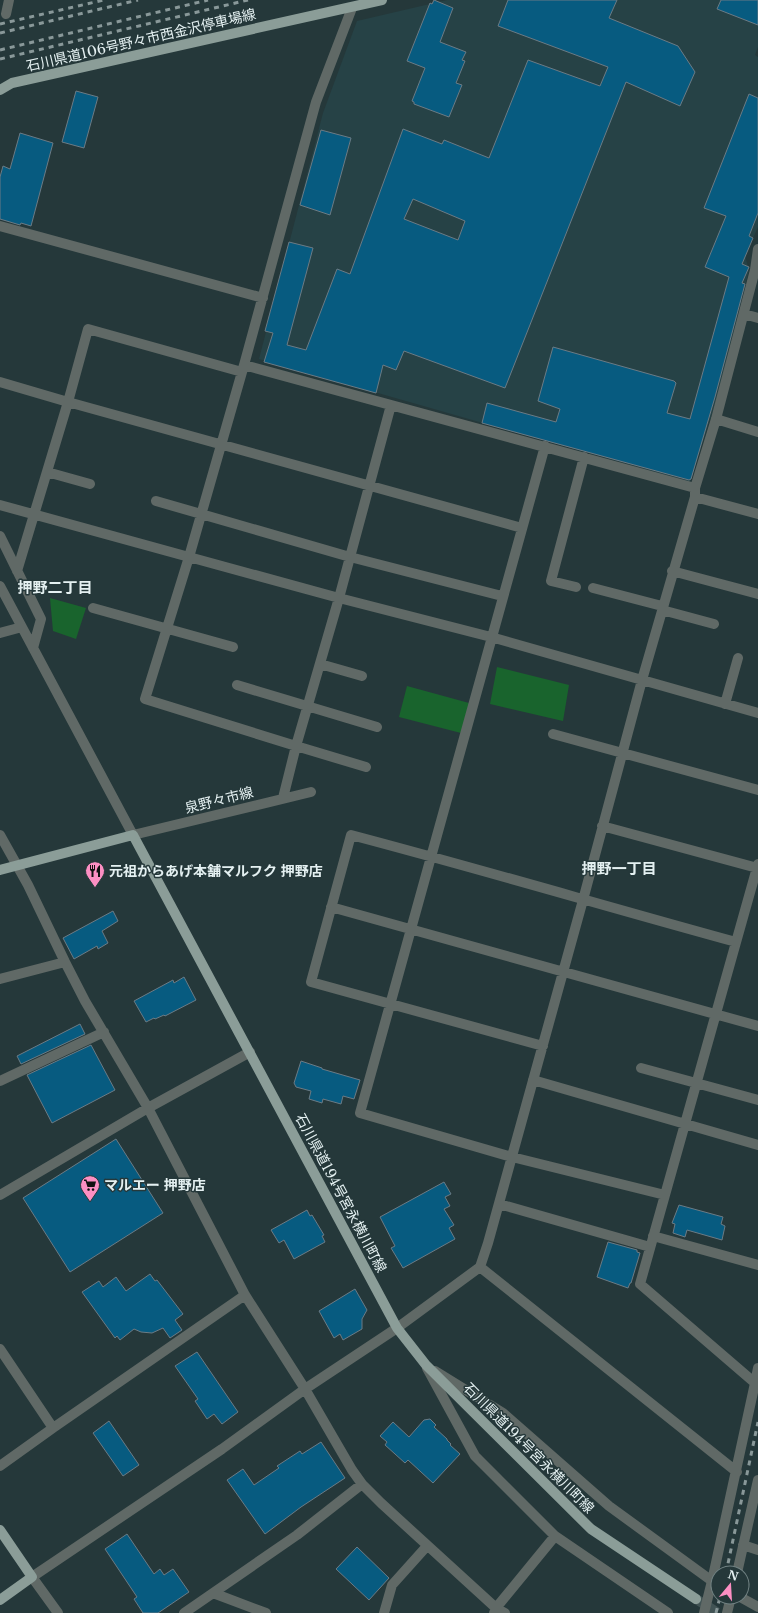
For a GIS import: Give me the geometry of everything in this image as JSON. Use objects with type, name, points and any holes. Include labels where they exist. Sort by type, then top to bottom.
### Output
[{"type":"main road","name":"石川県道106号野々市西金沢停車場線","points":[[0,90],[12,83],[352,8],[382,0]]},
{"type":"main road","points":[[0,870],[133,835]]},
{"type":"main road","name":"石川県道194号宮永横川町線","points":[[133,835],[397,1328],[426,1365],[591,1529],[696,1599]]},
{"type":"main road","points":[[0,1530],[32,1577],[0,1600]]},
{"type":"street","points":[[6,14],[9,0]]},
{"type":"street","points":[[352,8],[316,102],[202,514],[145,700],[366,767]]},
{"type":"street","points":[[0,226],[263,298]]},
{"type":"street","points":[[58,1613],[32,1577],[222,1449],[305,1389],[397,1328],[480,1267],[534,1080],[672,571],[716,419],[755,270],[758,249]]},
{"type":"street","points":[[744,314],[758,318]]},
{"type":"street","points":[[17,571],[68,402],[88,329],[391,405],[545,446],[584,457],[758,514]]},
{"type":"street","points":[[0,382],[522,528]]},
{"type":"street","points":[[283,798],[296,746],[339,598],[391,405]]},
{"type":"street","points":[[716,419],[758,432]]},
{"type":"street","points":[[545,446],[502,596],[432,856],[360,1113],[512,1156],[665,1195]]},
{"type":"street","points":[[576,587],[551,581],[584,457]]},
{"type":"street","points":[[47,472],[90,484]]},
{"type":"street","points":[[156,501],[350,558],[502,596]]},
{"type":"street","points":[[0,505],[339,598],[491,637],[758,713]]},
{"type":"street","points":[[0,536],[41,619],[33,648]]},
{"type":"street","points":[[672,571],[758,594]]},
{"type":"street","points":[[0,586],[133,835]]},
{"type":"street","points":[[593,588],[714,624]]},
{"type":"street","points":[[93,608],[233,647]]},
{"type":"street","points":[[0,633],[22,627]]},
{"type":"street","points":[[725,704],[738,658]]},
{"type":"street","points":[[320,664],[362,676]]},
{"type":"street","points":[[237,685],[308,705],[377,727]]},
{"type":"street","points":[[554,734],[758,790]]},
{"type":"street","name":"泉野々市線","points":[[133,835],[311,792]]},
{"type":"street","points":[[602,826],[757,866],[640,1284],[755,1383]]},
{"type":"street","points":[[0,835],[28,885],[65,962],[148,1108],[245,1295],[305,1389],[352,1470],[362,1484],[498,1611],[554,1536]]},
{"type":"street","points":[[543,1046],[311,982],[352,835],[432,856],[583,900],[736,942]]},
{"type":"street","points":[[331,908],[411,931],[564,971],[758,1026]]},
{"type":"street","points":[[0,979],[65,962]]},
{"type":"street","points":[[0,1081],[104,1032]]},
{"type":"street","points":[[0,1195],[148,1108],[250,1052]]},
{"type":"street","points":[[641,1068],[697,1082],[758,1100]]},
{"type":"street","points":[[534,1080],[758,1145]]},
{"type":"street","points":[[499,1204],[650,1247]]},
{"type":"street","points":[[653,1236],[758,1265]]},
{"type":"street","points":[[480,1267],[737,1472]]},
{"type":"street","points":[[0,1466],[245,1295]]},
{"type":"street","points":[[0,1349],[53,1428]]},
{"type":"street","points":[[426,1365],[475,1456],[554,1536],[668,1613]]},
{"type":"street","points":[[426,1365],[503,1413],[609,1506],[710,1579]]},
{"type":"street","points":[[715,1565],[737,1472],[758,1368]]},
{"type":"street","points":[[739,1565],[758,1480]]},
{"type":"street","points":[[184,1613],[297,1535],[362,1484]]},
{"type":"street","points":[[743,1545],[758,1550]]},
{"type":"street","points":[[384,1613],[392,1585],[427,1546]]},
{"type":"street","points":[[704,1613],[710,1588]]},
{"type":"street","points":[[213,1593],[266,1613]]},
{"type":"shaded area","points":[[447,0],[758,0],[758,47],[755,55],[758,57],[758,227],[745,256],[749,270],[717,398],[690,482],[259,359],[323,113],[357,21]]},
{"type":"green space","points":[[50,598],[86,608],[76,639],[53,631]]},
{"type":"green space","points":[[497,667],[569,685],[563,721],[490,704]]},
{"type":"green space","points":[[407,686],[469,703],[461,733],[399,717]]},
{"type":"building","points":[[434,0],[453,8],[440,42],[466,52],[462,60],[465,61],[456,83],[462,85],[449,117],[414,104],[412,101],[425,68],[407,61],[430,3],[432,4]]},
{"type":"building","points":[[508,0],[617,0],[609,18],[678,46],[695,72],[680,106],[626,82],[505,388],[404,351],[396,370],[383,365],[376,393],[264,362],[273,333],[265,331],[289,242],[313,248],[287,345],[306,350],[337,269],[350,274],[403,129],[442,144],[444,140],[489,158],[528,60],[600,86],[608,67],[498,26]],"holes":[[[413,199],[465,221],[458,240],[404,219]]]},
{"type":"building","points":[[721,0],[758,0],[758,25],[717,9]]},
{"type":"building","points":[[76,91],[98,97],[84,148],[62,142]]},
{"type":"building","points":[[749,94],[758,98],[758,213],[749,236],[753,238],[742,264],[749,267],[742,283],[745,284],[715,397],[691,479],[689,480],[482,423],[487,403],[556,422],[560,409],[538,401],[553,347],[674,381],[676,383],[667,413],[690,419],[729,277],[705,267],[726,216],[704,208]]},
{"type":"building","points":[[321,130],[351,138],[330,215],[300,205]]},
{"type":"building","points":[[20,133],[53,143],[31,226],[21,223],[20,225],[0,219],[0,177],[3,166],[10,169]]},
{"type":"building","points":[[113,911],[118,921],[102,931],[108,943],[98,949],[97,946],[74,959],[63,938]]},
{"type":"building","points":[[184,977],[196,1000],[165,1016],[154,1018],[146,1022],[134,1001],[173,980],[174,983]]},
{"type":"building","points":[[80,1024],[85,1034],[21,1064],[17,1056]]},
{"type":"building","points":[[91,1045],[115,1090],[52,1123],[27,1075]]},
{"type":"building","points":[[301,1061],[360,1080],[354,1099],[343,1096],[341,1104],[323,1099],[322,1103],[309,1099],[311,1091],[296,1087],[294,1083]]},
{"type":"building","points":[[116,1139],[163,1213],[70,1272],[23,1198]]},
{"type":"building","points":[[444,1182],[451,1194],[445,1197],[450,1206],[444,1209],[454,1225],[449,1228],[455,1239],[403,1268],[391,1248],[395,1246],[380,1217]]},
{"type":"building","points":[[679,1205],[723,1217],[721,1224],[725,1226],[722,1240],[687,1230],[685,1237],[673,1233],[675,1224],[672,1223]]},
{"type":"building","points":[[307,1210],[310,1216],[312,1215],[324,1235],[322,1236],[325,1242],[294,1259],[284,1240],[279,1243],[271,1230]]},
{"type":"building","points":[[608,1242],[637,1250],[637,1252],[640,1253],[631,1283],[628,1288],[597,1277]]},
{"type":"building","points":[[150,1274],[155,1281],[157,1280],[183,1314],[175,1320],[182,1330],[170,1338],[163,1328],[152,1333],[141,1332],[134,1329],[120,1340],[117,1336],[115,1338],[82,1292],[99,1281],[103,1287],[116,1277],[126,1291]]},
{"type":"building","points":[[355,1289],[367,1310],[362,1319],[362,1329],[343,1340],[340,1334],[334,1338],[319,1311]]},
{"type":"building","points":[[197,1352],[238,1412],[222,1424],[214,1414],[207,1419],[195,1401],[198,1399],[175,1366]]},
{"type":"building","points":[[430,1419],[436,1425],[434,1427],[460,1454],[433,1483],[408,1460],[405,1463],[385,1445],[387,1442],[380,1436],[393,1422],[409,1437],[424,1420]]},
{"type":"building","points":[[109,1421],[139,1465],[123,1476],[93,1433]]},
{"type":"building","points":[[321,1442],[345,1478],[301,1507],[265,1534],[227,1480],[243,1469],[254,1485],[279,1468],[277,1466],[300,1451],[302,1454]]},
{"type":"building","points":[[127,1534],[154,1574],[160,1569],[164,1575],[173,1569],[189,1592],[158,1613],[143,1613],[134,1599],[137,1597],[105,1549]]},
{"type":"building","points":[[357,1547],[389,1578],[369,1600],[336,1569]]},
{"type":"tunnel","points":[[696,1599],[718,1613]]},
{"type":"railway","points":[[0,24],[104,0]]},
{"type":"railway","points":[[0,33],[138,0]]},
{"type":"railway","points":[[0,50],[208,0]]},
{"type":"railway","points":[[0,59],[248,0]]},
{"type":"railway","points":[[728,1565],[758,1422]]},
{"type":"railway","points":[[716,1613],[718,1605]]},
{"type":"place","name":"元祖からあげ本舗マルフク 押野店","points":[[95,888]]},
{"type":"place","name":"マルエー 押野店","points":[[90,1202]]},
{"type":"district","name":"押野二丁目","points":[[55,587]]},
{"type":"district","name":"押野一丁目","points":[[619,868]]}]
